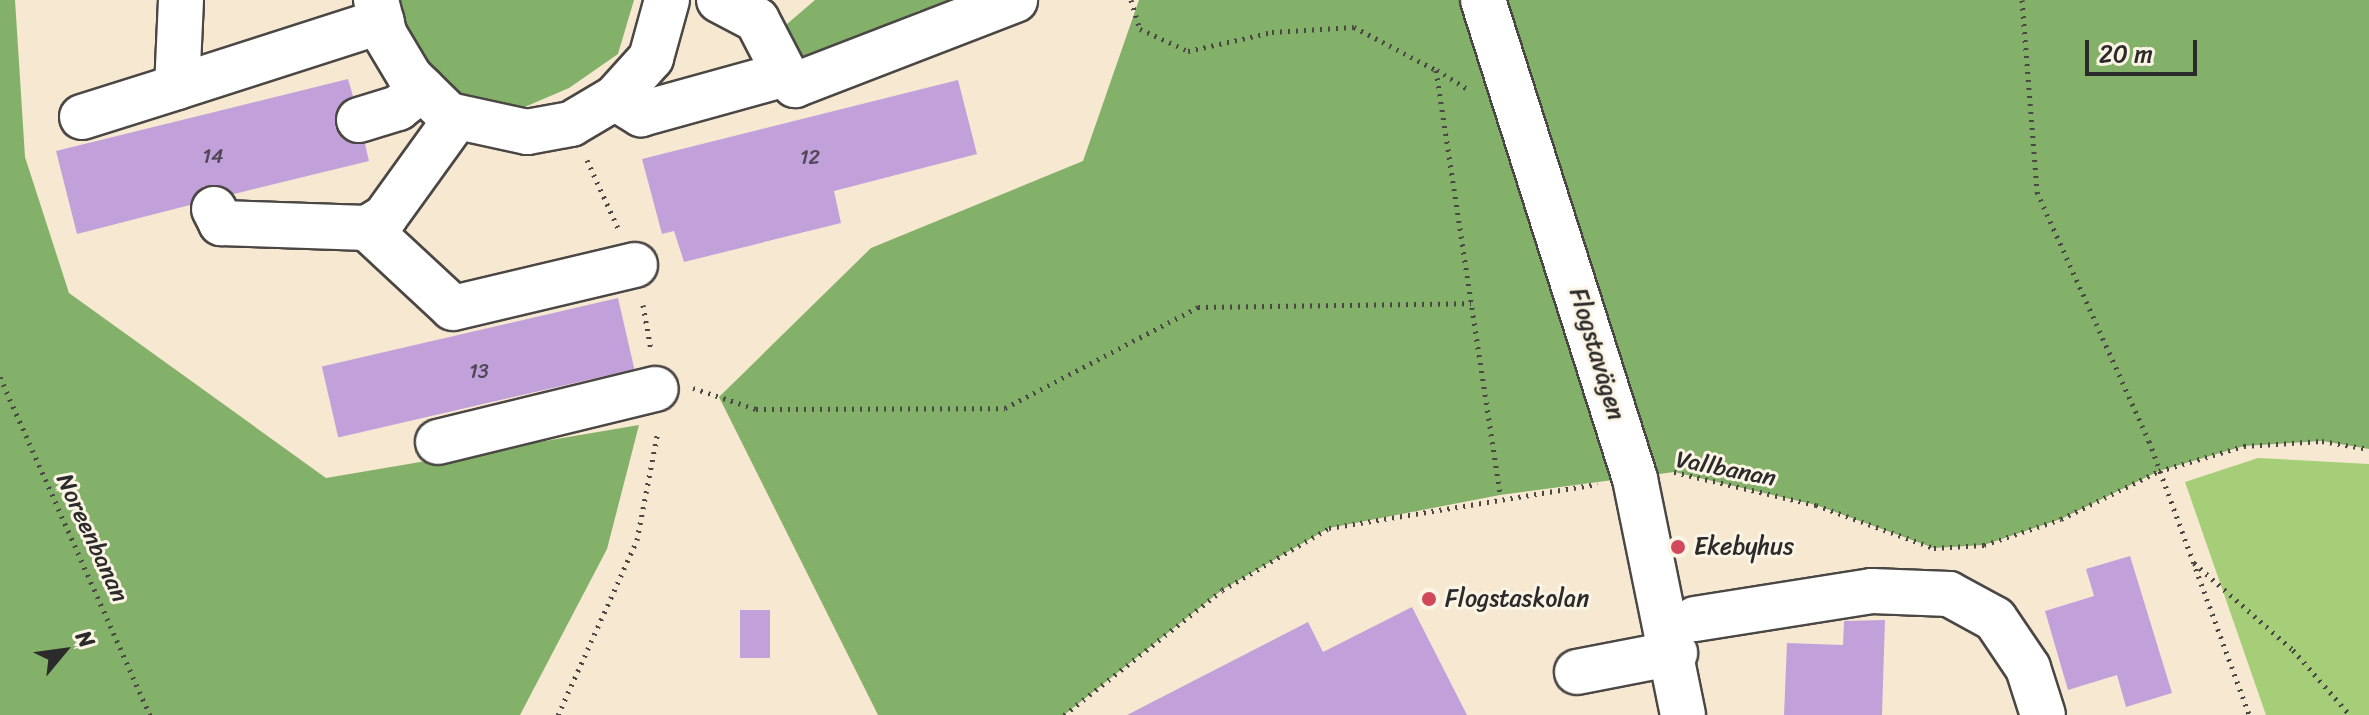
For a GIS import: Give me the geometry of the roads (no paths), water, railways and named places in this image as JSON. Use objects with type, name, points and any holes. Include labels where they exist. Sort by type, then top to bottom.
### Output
[{"type":"street","points":[[177,87],[181,0]]},
{"type":"street","points":[[82,117],[177,87],[379,11],[422,89],[457,117],[527,132],[571,124],[615,98],[651,58],[667,0]]},
{"type":"street","points":[[719,0],[771,10],[785,74],[795,85],[1015,0]]},
{"type":"street","name":"Flogstavägen","points":[[1483,0],[1685,636],[1683,715]]},
{"type":"street","points":[[615,98],[641,114],[785,74]]},
{"type":"street","points":[[359,120],[398,108],[422,89]]},
{"type":"street","points":[[214,209],[221,223],[367,228],[385,217],[457,117]]},
{"type":"street","points":[[367,228],[453,308],[635,265]]},
{"type":"street","points":[[438,442],[670,387]]},
{"type":"street","points":[[1577,672],[1685,636],[1872,591],[1949,594],[1995,619],[2028,668],[2043,715]]},
{"type":"place","name":"Ekebyhus","points":[[1678,547]]},
{"type":"place","name":"Flogstaskolan","points":[[1429,599]]}]
